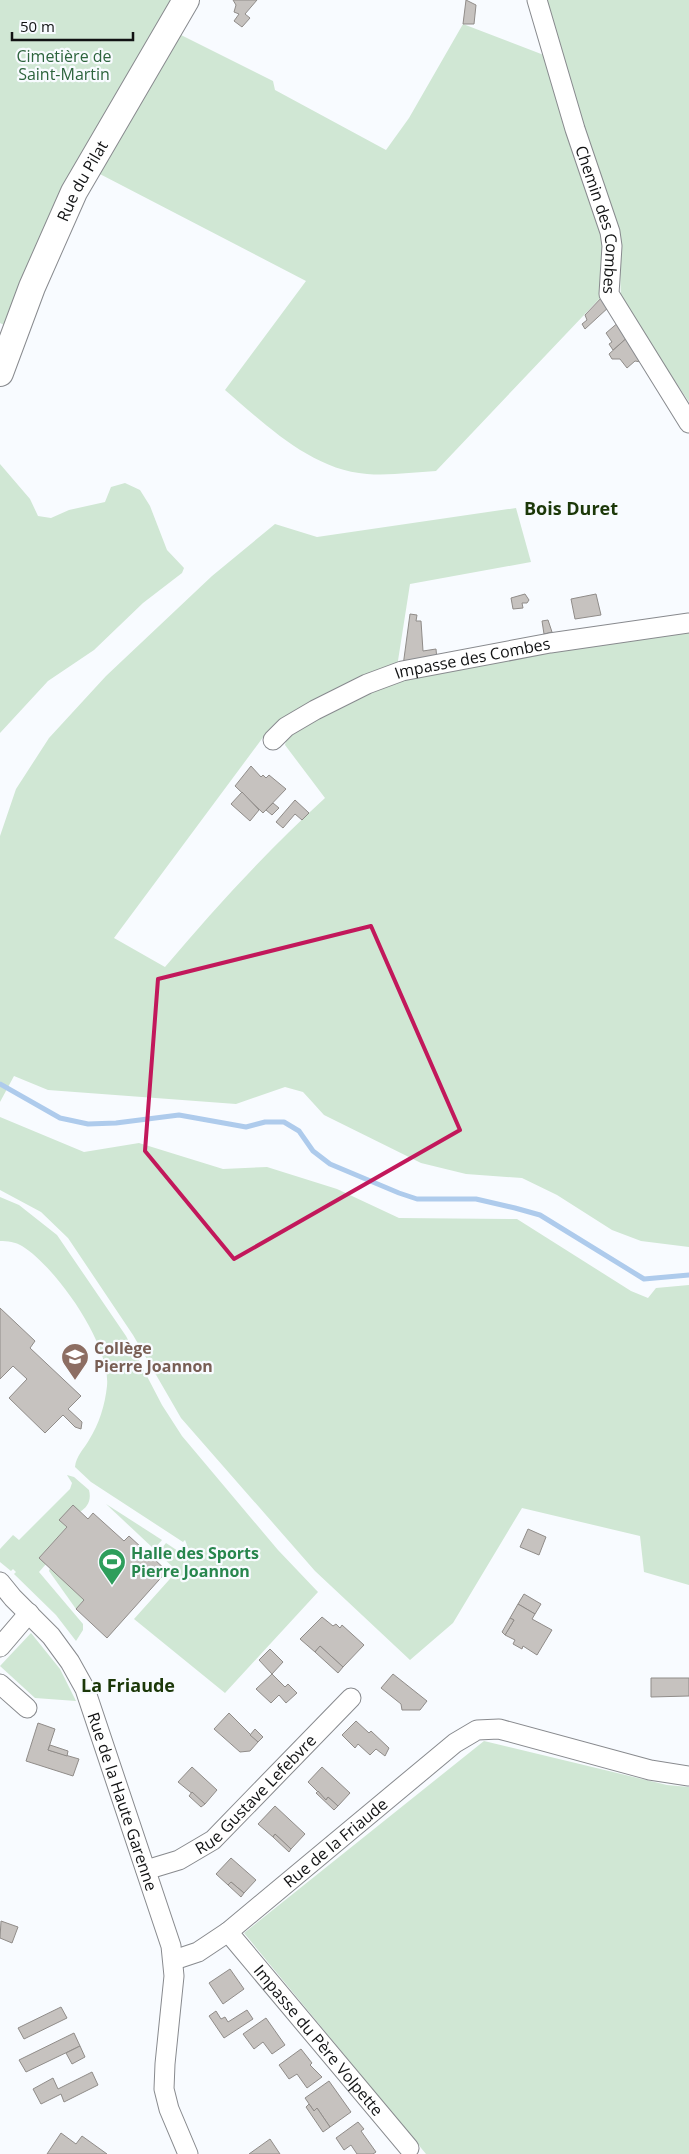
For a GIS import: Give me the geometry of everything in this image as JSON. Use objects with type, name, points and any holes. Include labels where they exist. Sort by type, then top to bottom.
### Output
[{"type":"main road","name":"Rue du Pilat","points":[[0,374],[32,287],[74,192],[186,0]]},
{"type":"street","name":"Chemin des Combes","points":[[537,0],[574,129],[610,232],[612,246],[609,294],[689,423]]},
{"type":"street","name":"Impasse des Combes","points":[[272,740],[286,727],[315,710],[367,684],[402,670],[550,643],[689,623]]},
{"type":"street","name":"Rue de la Haute Garenne","points":[[0,1582],[56,1642],[85,1689],[174,1960]]},
{"type":"street","points":[[0,1647],[29,1614]]},
{"type":"street","points":[[0,1684],[27,1708]]},
{"type":"street","name":"Rue Gustave Lefebvre","points":[[146,1870],[179,1860],[212,1840],[351,1698]]},
{"type":"street","name":"Rue de la Friaude","points":[[174,1960],[198,1952],[228,1932],[455,1743],[477,1730],[490,1728],[514,1732],[650,1770],[689,1776]]},
{"type":"street","name":"Impasse du Père Volpette","points":[[228,1932],[409,2148]]},
{"type":"street","points":[[174,1960],[164,2089],[169,2109],[188,2154]]},
{"type":"highlighted area","points":[[371,926],[460,1130],[234,1259],[145,1151],[158,979]]},
{"type":"green space","name":"Cimetière de Saint-Martin","points":[[0,0],[176,0],[6,326],[0,323]]},
{"type":"green space","points":[[544,0],[689,0],[689,402],[621,300],[619,242]]},
{"type":"green space","points":[[463,24],[549,57],[607,248],[603,295],[436,471],[367,474],[346,471],[308,455],[290,443],[225,390],[306,281],[96,172],[177,33],[273,81],[275,90],[386,150],[409,118]]},
{"type":"green space","points":[[0,464],[30,499],[38,516],[51,518],[69,510],[105,502],[111,487],[125,483],[140,490],[150,506],[167,550],[184,568],[182,573],[143,603],[94,650],[48,681],[0,733]]},
{"type":"green space","points":[[516,508],[531,562],[410,584],[397,667],[348,689],[264,736],[114,938],[165,967],[242,880],[325,798],[285,745],[288,732],[403,674],[689,630],[689,1247],[641,1241],[612,1230],[557,1195],[522,1178],[466,1174],[421,1163],[324,1115],[303,1092],[285,1087],[236,1104],[48,1090],[14,1076],[0,1102],[0,836],[16,789],[49,738],[106,676],[212,576],[275,524],[317,537]]},
{"type":"green space","points":[[0,1117],[84,1152],[139,1143],[223,1169],[267,1167],[337,1189],[399,1218],[517,1219],[631,1291],[648,1298],[656,1288],[689,1285],[689,1585],[644,1572],[640,1536],[522,1508],[453,1623],[410,1660],[315,1571],[181,1418],[133,1335],[68,1238],[41,1212],[0,1190]]},
{"type":"green space","points":[[0,1197],[19,1205],[57,1235],[126,1336],[162,1405],[182,1436],[278,1550],[318,1592],[225,1693],[134,1619],[177,1571],[158,1553],[166,1543],[193,1561],[185,1540],[183,1542],[91,1482],[75,1467],[79,1456],[93,1434],[101,1414],[107,1386],[106,1369],[91,1329],[65,1289],[36,1256],[22,1246],[0,1241]]},
{"type":"green space","points":[[67,1475],[74,1477],[89,1490],[89,1502],[82,1511],[60,1520],[67,1527],[39,1558],[46,1564],[39,1572],[83,1624],[83,1630],[76,1641],[56,1615],[14,1574],[16,1572],[13,1569],[11,1571],[0,1562],[0,1549],[13,1535],[19,1540],[70,1489],[72,1483]]},
{"type":"green space","points":[[106,1504],[162,1540],[154,1549]]},
{"type":"green space","points":[[50,1568],[84,1600],[76,1609],[49,1571]]},
{"type":"green space","points":[[31,1633],[60,1669],[76,1701],[35,1698],[0,1666]]},
{"type":"green space","points":[[484,1741],[667,1785],[689,1787],[689,2154],[426,2154],[244,1933]]},
{"type":"building","points":[[233,0],[257,0],[245,14],[250,18],[242,27],[234,21],[239,14],[234,12],[236,5]]},
{"type":"building","points":[[466,0],[476,5],[474,24],[463,24]]},
{"type":"building","points":[[603,296],[610,306],[585,329],[582,324],[587,320],[585,315]]},
{"type":"building","points":[[620,321],[629,336],[613,350],[609,344],[612,342],[606,333]]},
{"type":"building","points":[[629,336],[641,362],[635,361],[627,368],[620,359],[612,359],[609,354]]},
{"type":"building","points":[[525,594],[529,600],[527,603],[522,603],[523,608],[513,609],[511,598]]},
{"type":"building","points":[[596,594],[601,615],[575,619],[571,599]]},
{"type":"building","points":[[410,614],[417,615],[416,621],[421,621],[423,651],[436,649],[437,660],[403,666]]},
{"type":"building","points":[[548,620],[552,632],[544,634],[542,621]]},
{"type":"building","points":[[251,766],[261,777],[263,775],[266,778],[269,775],[286,789],[263,813],[235,786]]},
{"type":"building","points":[[242,792],[259,810],[250,821],[231,804]]},
{"type":"building","points":[[295,800],[309,813],[302,820],[295,814],[283,828],[276,822]]},
{"type":"building","points":[[273,803],[279,808],[272,815],[266,810]]},
{"type":"building","points":[[0,1308],[35,1341],[30,1348],[81,1396],[68,1409],[82,1422],[81,1429],[75,1427],[63,1415],[45,1433],[9,1398],[27,1379],[13,1366],[0,1379]]},
{"type":"building","name":"Halle des Sports Pierre Joannon","points":[[73,1505],[88,1519],[93,1513],[124,1541],[129,1536],[167,1571],[107,1638],[76,1609],[84,1600],[39,1558],[67,1527],[59,1520]]},
{"type":"building","points":[[528,1529],[546,1537],[539,1555],[520,1547]]},
{"type":"building","points":[[524,1594],[541,1604],[535,1614],[518,1604]]},
{"type":"building","points":[[518,1604],[535,1614],[532,1619],[552,1630],[537,1655],[523,1646],[522,1649],[513,1644],[515,1640],[505,1635],[514,1620],[510,1618]]},
{"type":"building","points":[[322,1617],[333,1626],[336,1624],[340,1628],[342,1625],[364,1645],[343,1667],[320,1646],[315,1652],[300,1639]]},
{"type":"building","points":[[510,1618],[514,1620],[505,1635],[502,1632]]},
{"type":"building","points":[[320,1646],[343,1667],[338,1673],[315,1652]]},
{"type":"building","points":[[270,1649],[283,1662],[272,1674],[259,1660]]},
{"type":"building","points":[[272,1674],[285,1687],[288,1684],[297,1693],[286,1703],[279,1695],[271,1703],[256,1689]]},
{"type":"building","points":[[393,1674],[427,1701],[420,1710],[402,1710],[401,1704],[381,1688]]},
{"type":"building","points":[[651,1678],[689,1678],[689,1696],[651,1697]]},
{"type":"building","points":[[229,1713],[258,1742],[250,1751],[240,1752],[214,1729]]},
{"type":"building","points":[[356,1721],[369,1733],[371,1731],[389,1748],[385,1756],[376,1749],[370,1755],[358,1744],[355,1748],[342,1735]]},
{"type":"building","points":[[38,1723],[55,1729],[48,1750],[79,1759],[73,1776],[26,1761]]},
{"type":"building","points":[[255,1729],[263,1737],[258,1742],[250,1735]]},
{"type":"building","points":[[50,1745],[68,1751],[67,1756],[48,1750]]},
{"type":"building","points":[[192,1767],[217,1790],[205,1804],[178,1782]]},
{"type":"building","points":[[322,1767],[350,1793],[338,1806],[328,1797],[326,1800],[308,1782]]},
{"type":"building","points":[[318,1791],[326,1800],[328,1797],[338,1806],[334,1810],[316,1793]]},
{"type":"building","points":[[192,1792],[205,1804],[201,1807],[189,1796]]},
{"type":"building","points":[[275,1806],[305,1834],[291,1849],[275,1834],[273,1837],[258,1824]]},
{"type":"building","points":[[275,1834],[291,1849],[289,1852],[273,1837]]},
{"type":"building","points":[[231,1858],[256,1880],[244,1893],[231,1882],[228,1885],[216,1874]]},
{"type":"building","points":[[231,1882],[244,1893],[241,1897],[228,1885]]},
{"type":"building","points":[[1,1921],[18,1927],[12,1943],[0,1938]]},
{"type":"building","points":[[230,1969],[244,1989],[223,2004],[209,1983]]},
{"type":"building","points":[[61,2007],[67,2018],[24,2039],[18,2028]]},
{"type":"building","points":[[247,2010],[253,2019],[224,2038],[209,2016],[216,2011],[221,2019],[225,2017],[228,2022]]},
{"type":"building","points":[[266,2018],[285,2045],[272,2054],[263,2042],[254,2049],[243,2034]]},
{"type":"building","points":[[74,2033],[80,2046],[26,2072],[19,2060]]},
{"type":"building","points":[[80,2046],[85,2057],[72,2064],[66,2053]]},
{"type":"building","points":[[301,2049],[312,2063],[310,2065],[322,2077],[307,2088],[297,2074],[289,2079],[279,2065]]},
{"type":"building","points":[[92,2072],[98,2085],[64,2102],[61,2094],[41,2104],[33,2089],[53,2078],[58,2089]]},
{"type":"building","points":[[329,2081],[351,2112],[330,2127],[317,2108],[314,2111],[305,2098]]},
{"type":"building","points":[[309,2104],[314,2111],[317,2108],[330,2127],[323,2132],[306,2107]]},
{"type":"building","points":[[358,2122],[364,2129],[361,2131],[376,2152],[373,2154],[357,2154],[351,2145],[344,2150],[336,2138]]},
{"type":"building","points":[[61,2133],[76,2144],[82,2136],[107,2154],[47,2154]]},
{"type":"building","points":[[270,2139],[280,2154],[249,2154]]},
{"type":"waterway","points":[[0,1084],[60,1118],[88,1124],[116,1123],[179,1115],[246,1127],[265,1122],[284,1122],[299,1131],[313,1151],[330,1164],[399,1193],[417,1199],[476,1199],[540,1215],[644,1279],[689,1275]]},
{"type":"place","name":"Collège Pierre Joannon","points":[[75,1381]]},
{"type":"place","name":"Halle des Sports Pierre Joannon","points":[[112,1586]]},
{"type":"district","name":"Bois Duret","points":[[571,508]]},
{"type":"district","name":"La Friaude","points":[[128,1685]]}]
